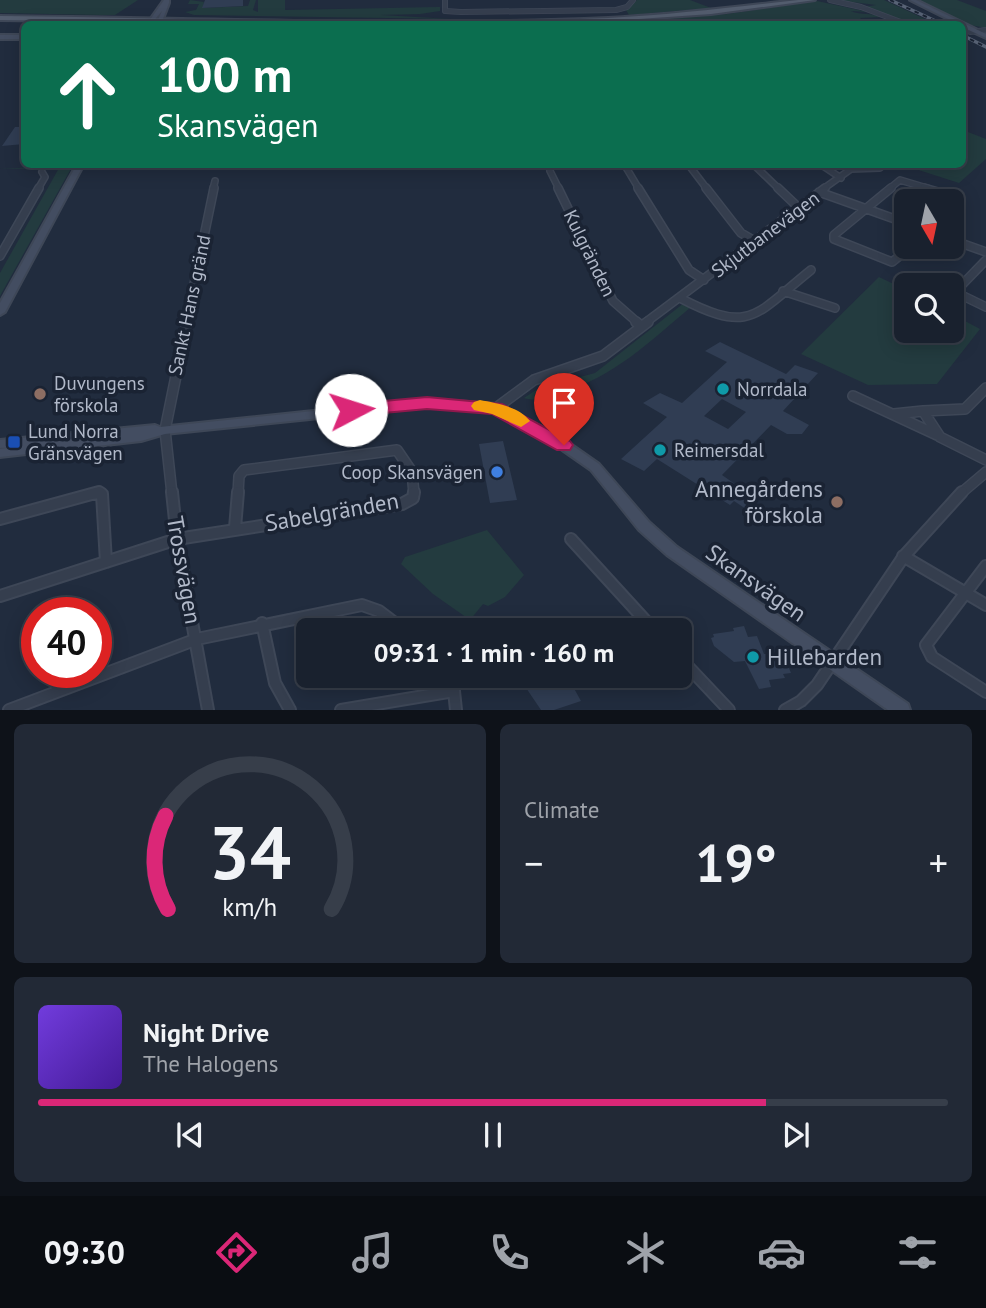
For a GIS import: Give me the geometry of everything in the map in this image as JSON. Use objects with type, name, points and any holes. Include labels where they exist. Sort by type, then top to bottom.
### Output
[{"type":"main road","points":[[161,20],[167,0]]},
{"type":"main road","points":[[151,20],[167,0]]},
{"type":"main road","points":[[0,17],[151,20],[560,20],[675,13],[789,0]]},
{"type":"main road","points":[[587,21],[678,16],[812,0]]},
{"type":"main road","points":[[904,0],[948,21]]},
{"type":"main road","points":[[912,0],[956,21]]},
{"type":"main road","points":[[161,20],[291,21]]},
{"type":"main road","points":[[966,26],[986,35]]},
{"type":"main road","points":[[966,30],[986,35]]},
{"type":"main road","points":[[0,37],[21,37]]},
{"type":"main road","points":[[0,312],[79,168]]},
{"type":"main road","points":[[0,453],[141,437],[165,430],[427,403],[496,408]]},
{"type":"main road","name":"Skansvägen","points":[[496,408],[552,437],[595,467],[644,526],[665,545],[902,709]]},
{"type":"main road","points":[[0,444],[142,428],[165,430]]},
{"type":"street","points":[[444,0],[445,10],[616,10],[627,7],[633,0]]},
{"type":"street","points":[[830,0],[859,6],[898,21]]},
{"type":"street","points":[[970,32],[977,31]]},
{"type":"street","points":[[626,168],[689,270],[704,280]]},
{"type":"street","points":[[691,168],[741,233],[753,240]]},
{"type":"street","points":[[757,168],[799,208]]},
{"type":"street","points":[[826,168],[841,178]]},
{"type":"street","name":"Skjutbanevägen","points":[[496,408],[521,385],[583,366],[603,356],[753,240],[853,168]]},
{"type":"street","name":"Kulgränden","points":[[550,171],[613,301],[640,326]]},
{"type":"street","points":[[0,256],[45,177],[42,172]]},
{"type":"street","points":[[896,259],[892,262],[834,239],[834,235],[900,180],[929,189]]},
{"type":"street","name":"Sankt Hans gränd","points":[[165,430],[215,181]]},
{"type":"street","points":[[819,192],[894,219]]},
{"type":"street","points":[[964,244],[986,252]]},
{"type":"street","points":[[986,260],[955,292],[986,307]]},
{"type":"street","points":[[977,268],[986,274]]},
{"type":"street","points":[[680,298],[733,319],[757,312],[811,270]]},
{"type":"street","points":[[783,291],[818,305],[835,308]]},
{"type":"street","points":[[894,414],[965,410],[986,388]]},
{"type":"street","points":[[853,396],[986,460]]},
{"type":"street","points":[[923,411],[940,437]]},
{"type":"street","name":"Trossvägen","points":[[165,430],[177,539],[208,709]]},
{"type":"street","name":"Sabelgränden","points":[[0,596],[177,539],[235,528],[395,506],[413,498],[416,485],[404,456],[397,450],[256,467],[244,470],[239,476],[235,528]]},
{"type":"street","points":[[785,709],[798,705],[835,662],[903,556],[945,508],[986,472]]},
{"type":"street","points":[[0,519],[99,492],[102,494],[106,562]]},
{"type":"street","points":[[571,539],[643,618]]},
{"type":"street","points":[[903,556],[986,605]]},
{"type":"street","points":[[986,566],[926,645],[926,650],[986,692]]},
{"type":"street","points":[[9,709],[197,639],[362,605],[371,606],[390,618]]},
{"type":"street","points":[[262,624],[276,685],[283,705],[290,709]]},
{"type":"street","points":[[692,671],[729,709]]},
{"type":"street","points":[[453,688],[456,709]]},
{"type":"street","points":[[341,709],[454,691]]},
{"type":"green space","points":[[0,0],[138,0],[115,15],[99,15],[0,13]]},
{"type":"green space","points":[[190,0],[204,2],[203,8],[248,6],[250,0],[256,0],[253,10],[258,12],[258,0],[285,0],[285,10],[440,7],[440,11],[420,14],[381,15],[451,19],[194,15],[185,12],[196,10],[199,4],[188,4]]},
{"type":"green space","points":[[637,0],[690,0],[711,8],[629,15],[626,10]]},
{"type":"green space","points":[[837,0],[884,0],[930,21],[901,21],[864,7],[876,5]]},
{"type":"green space","points":[[916,0],[957,0],[986,11],[986,28],[959,21]]},
{"type":"green space","points":[[817,1],[883,17],[860,18],[864,21],[606,21],[727,14]]},
{"type":"green space","points":[[966,131],[986,139],[986,159],[959,183],[912,168],[966,168]]},
{"type":"green space","points":[[59,168],[71,168],[0,296],[0,273]]},
{"type":"green space","points":[[879,277],[894,284],[894,343],[964,343],[964,320],[980,329],[937,384],[868,385],[801,354]]},
{"type":"green space","points":[[684,303],[691,307],[615,368],[561,393],[538,399],[524,398],[539,388],[595,373]]},
{"type":"green space","points":[[487,530],[524,575],[505,597],[488,606],[483,604],[472,618],[467,618],[433,594],[401,564],[405,557]]},
{"type":"building","points":[[205,0],[243,0],[243,6],[202,8]]},
{"type":"building","points":[[15,127],[21,127],[21,144],[2,146]]},
{"type":"building","points":[[720,342],[786,374],[795,365],[818,373],[783,411],[809,425],[802,434],[787,434],[771,425],[722,475],[755,498],[746,509],[734,501],[730,505],[657,459],[644,471],[621,459],[667,417],[643,403],[660,393],[682,403],[727,362],[705,351]],"holes":[[[722,399],[746,412],[728,429],[704,416]]]},
{"type":"building","name":"Coop Skansvägen","points":[[503,441],[517,500],[490,503],[479,444]]},
{"type":"building","name":"Hillebarden","points":[[744,626],[748,637],[757,636],[764,654],[778,654],[782,663],[787,663],[791,673],[783,674],[785,678],[769,680],[771,687],[759,689],[745,661],[734,662],[714,646],[711,638],[714,637],[713,634],[734,631],[733,628]]},
{"type":"building","points":[[526,688],[574,688],[581,701],[554,710],[541,710]]},
{"type":"railway","points":[[890,0],[936,21]]},
{"type":"railway","points":[[966,37],[986,47]]},
{"type":"slow traffic","points":[[480,406],[496,408],[521,421]]},
{"type":"place","name":"Norrdala","points":[[723,389]]},
{"type":"place","name":"Duvungens förskola","points":[[40,394]]},
{"type":"place","name":"Lund Norra Gränsvägen","points":[[14,442]]},
{"type":"place","name":"Reimersdal","points":[[660,450]]},
{"type":"place","name":"Coop Skansvägen","points":[[497,472]]},
{"type":"place","name":"Annegårdens förskola","points":[[837,502]]},
{"type":"place","name":"Hillebarden","points":[[753,657]]},
{"type":"route","points":[[351,410],[427,403],[496,408],[564,445]]}]
